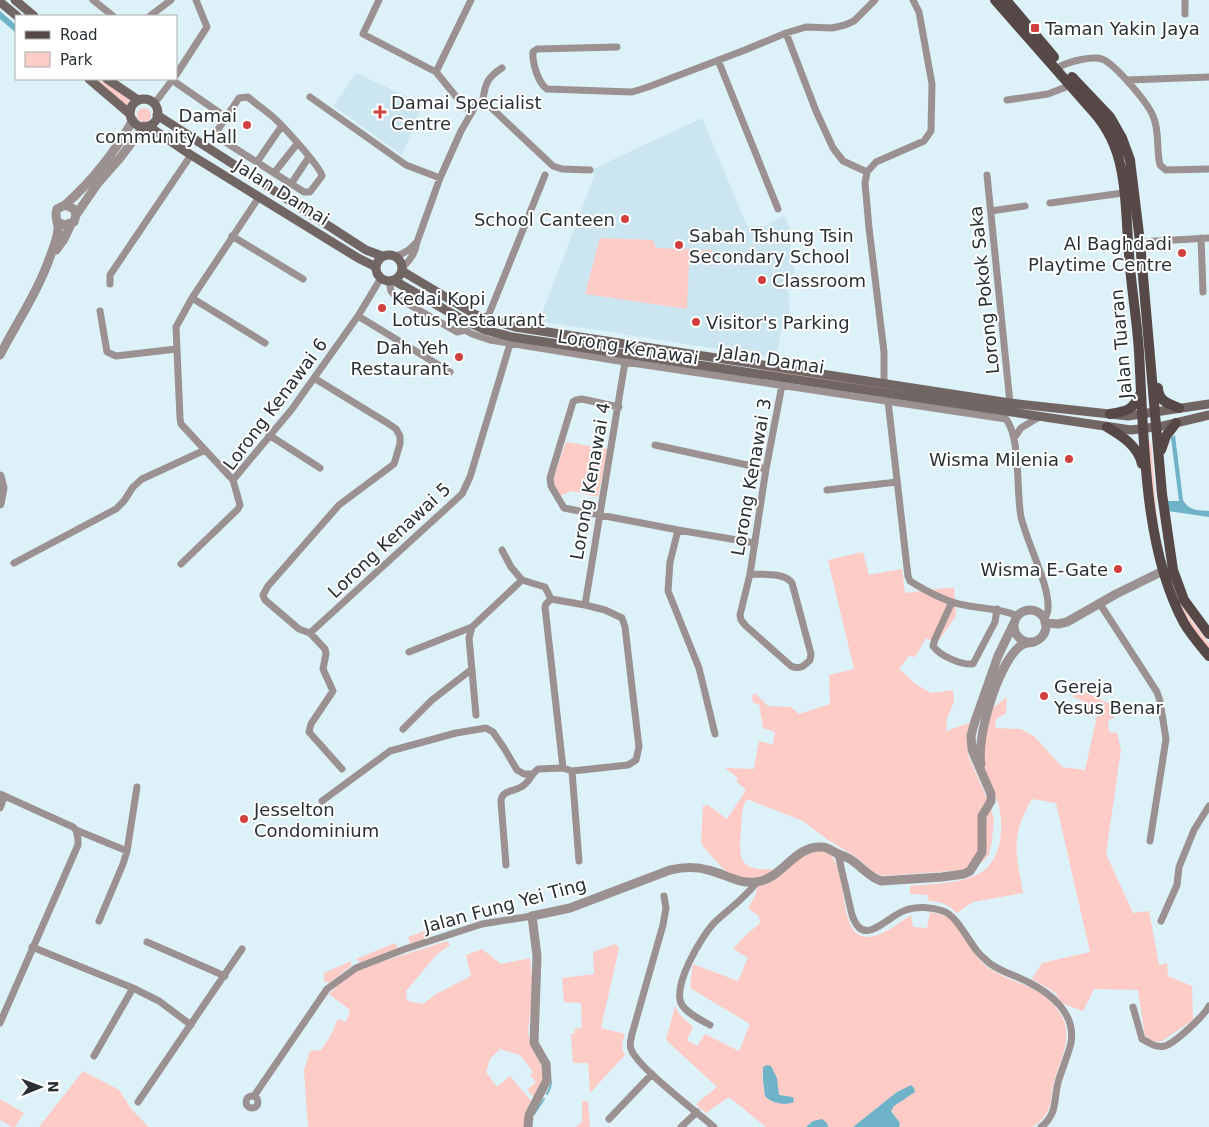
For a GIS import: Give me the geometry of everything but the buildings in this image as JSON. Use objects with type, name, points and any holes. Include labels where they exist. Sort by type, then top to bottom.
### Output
[{"type":"main road","points":[[15,0],[33,15]]},
{"type":"main road","name":"Jalan Tuaran","points":[[995,0],[1071,85],[1107,129],[1115,147],[1124,193],[1139,350],[1149,494],[1156,539],[1163,571],[1176,606],[1185,624],[1209,656]]},
{"type":"main road","name":"Jalan Tuaran","points":[[1006,0],[1061,66],[1110,117],[1122,138],[1130,160],[1140,242],[1162,494],[1173,570],[1184,600],[1208,631]]},
{"type":"main road","points":[[0,2],[16,15]]},
{"type":"main road","points":[[90,80],[132,117],[136,124],[146,126],[154,122],[157,115],[154,104],[147,99],[138,100],[132,106],[132,117]]},
{"type":"main road","points":[[108,80],[138,100]]},
{"type":"main road","name":"Jalan Damai","points":[[157,115],[366,250],[382,256]]},
{"type":"main road","name":"Jalan Damai","points":[[146,126],[358,258],[376,266]]},
{"type":"main road","points":[[389,254],[395,256],[401,263],[402,270],[399,276],[388,280],[377,273],[376,266],[382,256],[389,254]]},
{"type":"main road","name":"Jalan Damai","points":[[402,270],[476,316],[525,328],[1010,403],[1128,416],[1209,404]]},
{"type":"main road","name":"Jalan Damai","points":[[388,280],[465,325],[512,337],[1131,430],[1157,427],[1209,416]]},
{"type":"main road","points":[[1150,348],[1155,361],[1160,398],[1164,402],[1179,408]]},
{"type":"main road","points":[[1110,414],[1127,412],[1134,406],[1142,392]]},
{"type":"main road","points":[[1160,461],[1162,443],[1176,423]]},
{"type":"main road","points":[[1107,427],[1126,439],[1138,453],[1149,494]]},
{"type":"main road","points":[[1163,571],[1171,578],[1184,600]]},
{"type":"street","points":[[93,0],[112,15]]},
{"type":"street","points":[[151,15],[171,0]]},
{"type":"street","points":[[178,70],[207,27],[196,0]]},
{"type":"street","points":[[379,0],[363,34],[436,72],[471,112]]},
{"type":"street","points":[[436,72],[471,0]]},
{"type":"street","points":[[617,47],[537,48],[533,52],[532,57],[542,86],[547,90],[632,92],[661,83],[786,32],[806,27],[832,28],[845,25],[854,21],[875,0]]},
{"type":"street","points":[[884,383],[884,352],[865,190],[867,172],[876,162],[924,141],[931,131],[932,84],[919,12],[913,0]]},
{"type":"street","points":[[1185,0],[1185,14]]},
{"type":"street","points":[[786,32],[832,148],[843,161],[867,172]]},
{"type":"street","points":[[1061,66],[1081,60],[1103,59],[1127,80],[1154,116],[1160,165],[1166,170],[1209,169]]},
{"type":"street","points":[[718,60],[778,209]]},
{"type":"street","points":[[483,100],[486,82],[502,68]]},
{"type":"street","points":[[1127,80],[1209,76]]},
{"type":"street","points":[[178,77],[226,118]]},
{"type":"street","points":[[154,104],[171,80]]},
{"type":"street","points":[[1007,100],[1048,94],[1071,85]]},
{"type":"street","points":[[248,97],[273,117],[281,127],[321,170],[322,176],[310,192],[304,192],[257,162],[218,136],[217,131],[239,98],[248,97]]},
{"type":"street","points":[[310,97],[406,165],[440,178]]},
{"type":"street","points":[[402,270],[411,259],[440,178],[471,112],[483,100]]},
{"type":"street","points":[[483,100],[553,166],[562,169],[590,170]]},
{"type":"street","points":[[0,355],[39,284],[51,256],[57,239],[58,222],[56,213],[59,207],[65,205],[76,195],[109,157],[132,117]]},
{"type":"street","points":[[51,256],[64,239],[71,224],[98,183],[146,126]]},
{"type":"street","points":[[257,162],[281,127]]},
{"type":"street","points":[[274,173],[297,144]]},
{"type":"street","points":[[110,284],[110,275],[191,155]]},
{"type":"street","points":[[291,184],[309,157]]},
{"type":"street","points":[[487,319],[546,175]]},
{"type":"street","name":"Lorong Pokok Saka","points":[[987,175],[1010,403]]},
{"type":"street","points":[[1050,203],[1124,193]]},
{"type":"street","points":[[233,480],[181,424],[176,327],[192,298],[259,197]]},
{"type":"street","points":[[65,205],[74,209],[76,216]]},
{"type":"street","points":[[991,211],[1025,206]]},
{"type":"street","points":[[58,222],[64,226],[71,224]]},
{"type":"street","points":[[232,236],[303,280]]},
{"type":"street","points":[[1140,242],[1205,238],[1203,292]]},
{"type":"street","points":[[395,256],[410,250],[417,242]]},
{"type":"street","name":"Lorong Kenawai 6","points":[[181,564],[238,509],[240,505],[233,480],[292,409],[358,316],[388,280]]},
{"type":"street","name":"Lorong Kenawai","points":[[388,280],[391,290],[396,297],[457,332],[465,325],[472,334],[510,344],[1006,419],[1014,438]]},
{"type":"street","points":[[192,298],[265,343]]},
{"type":"street","points":[[100,311],[107,352],[110,355],[116,356],[176,349]]},
{"type":"street","points":[[358,316],[450,372]]},
{"type":"street","name":"Lorong Kenawai 5","points":[[310,633],[462,494],[470,477],[510,344]]},
{"type":"street","name":"Lorong Kenawai 4","points":[[585,605],[625,362]]},
{"type":"street","points":[[314,378],[389,424],[396,429],[400,436],[400,444],[394,464],[339,505],[264,591],[263,595],[265,600],[299,629],[310,633],[325,649],[323,669],[332,691],[311,724],[309,732],[342,769]]},
{"type":"street","name":"Lorong Kenawai 3","points":[[750,574],[780,576],[789,578],[792,583],[811,654],[810,660],[802,667],[796,668],[791,666],[741,620],[741,606],[750,574],[766,469],[782,385]]},
{"type":"street","points":[[619,407],[582,399],[573,402],[550,478],[551,486],[564,508],[755,543]]},
{"type":"street","points":[[888,402],[910,581],[952,602],[967,606],[998,609],[1017,618]]},
{"type":"street","points":[[977,730],[1011,655],[1022,644],[1034,642],[1044,632],[1048,610],[1047,594],[1021,515],[1014,438],[1021,428],[1039,417]]},
{"type":"street","points":[[269,435],[320,468]]},
{"type":"street","points":[[655,446],[766,469]]},
{"type":"street","points":[[14,563],[116,509],[142,478],[205,450]]},
{"type":"street","points":[[0,476],[2,496],[0,504]]},
{"type":"street","points":[[827,490],[897,482]]},
{"type":"street","points":[[678,530],[670,562],[668,591],[699,668],[715,734]]},
{"type":"street","points":[[502,550],[511,567],[522,580],[545,586],[551,599]]},
{"type":"street","points":[[710,1025],[687,1011],[681,1004],[679,995],[683,978],[698,944],[714,923],[739,902],[757,882],[768,879],[776,874],[806,849],[827,848],[850,859],[875,879],[881,881],[942,877],[964,874],[970,871],[982,852],[982,816],[991,801],[991,794],[984,777],[980,758],[977,730],[1001,650],[1017,618],[1027,611],[1032,611],[1041,615],[1045,621],[1058,624],[1067,622],[1163,571]]},
{"type":"street","points":[[409,652],[472,627],[522,580]]},
{"type":"street","points":[[506,865],[501,797],[504,794],[520,788],[538,769],[563,768],[572,771],[628,765],[636,760],[639,747],[625,627],[622,618],[605,610],[551,599]]},
{"type":"street","points":[[551,599],[545,608],[563,768]]},
{"type":"street","points":[[952,602],[935,639],[934,646],[937,652],[966,664],[973,664],[995,622],[998,609]]},
{"type":"street","points":[[1100,604],[1140,664],[1157,692],[1160,702],[1166,739],[1150,841]]},
{"type":"street","points":[[1017,618],[1014,631],[1020,639],[1034,642]]},
{"type":"street","points":[[472,627],[469,638],[476,715]]},
{"type":"street","points":[[404,729],[432,700],[472,669]]},
{"type":"street","points":[[322,801],[390,751],[456,733],[486,728],[493,732],[516,770],[524,774],[532,774]]},
{"type":"street","points":[[572,771],[579,861]]},
{"type":"street","points":[[99,921],[127,851],[137,787]]},
{"type":"street","points":[[0,808],[2,796],[127,851]]},
{"type":"street","points":[[1161,921],[1178,885],[1179,868],[1194,830],[1209,806]]},
{"type":"street","points":[[0,1023],[78,845],[76,830]]},
{"type":"street","points":[[838,854],[852,915],[860,929],[867,931],[876,929],[897,913],[907,909],[917,907],[946,911],[956,921],[977,952],[990,963],[1006,974],[1027,981],[1054,997],[1058,1002],[1071,1024],[1071,1041],[1058,1081],[1056,1103],[1051,1124],[1041,1127]]},
{"type":"street","name":"Jalan Fung Yei Ting","points":[[254,1096],[327,989],[356,968],[413,946],[482,924],[570,908],[670,870],[694,867],[708,870],[736,881],[757,882]]},
{"type":"street","points":[[664,896],[666,908],[663,925],[632,1034],[630,1048],[635,1058],[652,1074],[714,1127]]},
{"type":"street","points":[[528,1127],[529,1116],[547,1080],[546,1064],[534,1043],[537,956],[532,916]]},
{"type":"street","points":[[147,942],[225,976]]},
{"type":"street","points":[[32,947],[133,988],[159,1002],[191,1025]]},
{"type":"street","points":[[138,1102],[242,950]]},
{"type":"street","points":[[94,1056],[133,988]]},
{"type":"street","points":[[1134,1007],[1142,1039],[1153,1045],[1165,1046],[1192,1026],[1209,1006]]},
{"type":"street","points":[[608,1119],[652,1074]]},
{"type":"street","points":[[681,1127],[697,1112]]},
{"type":"shaded area","name":"Damai Specialist Centre","points":[[356,73],[423,104],[402,155],[334,106]]},
{"type":"shaded area","name":"Sabah Tshung Tsin Secondary School","points":[[702,118],[747,226],[766,226],[784,215],[791,231],[790,260],[795,266],[793,278],[788,281],[790,315],[781,333],[776,358],[539,321],[594,177],[593,169]]},
{"type":"green space","points":[[97,80],[133,102],[128,108]]},
{"type":"green space","points":[[144,108],[149,110],[151,115],[149,120],[144,122],[139,120],[137,115],[139,110]]},
{"type":"green space","points":[[600,238],[653,240],[656,248],[714,250],[712,250],[711,263],[689,263],[687,309],[585,294]]},
{"type":"green space","points":[[760,369],[981,401],[980,404],[760,371]]},
{"type":"green space","points":[[1149,439],[1151,444],[1160,538],[1151,480]]},
{"type":"green space","points":[[566,442],[608,449],[598,497],[572,491],[560,496],[552,482]]},
{"type":"green space","points":[[1160,541],[1164,559],[1177,595],[1209,643],[1209,650],[1191,628],[1180,609],[1164,566]]},
{"type":"green space","points":[[863,552],[869,575],[902,569],[905,593],[954,587],[956,616],[937,643],[926,638],[915,657],[909,656],[899,669],[916,684],[931,693],[953,690],[954,702],[947,718],[946,731],[972,722],[967,746],[968,755],[991,808],[994,821],[989,855],[981,863],[963,870],[882,876],[875,873],[855,856],[828,840],[803,821],[747,799],[742,813],[741,857],[749,866],[755,868],[777,869],[749,879],[731,875],[703,846],[701,841],[703,806],[708,805],[727,819],[746,790],[736,781],[738,778],[725,768],[754,769],[759,741],[773,745],[775,732],[763,728],[759,704],[753,703],[752,696],[755,693],[768,706],[791,707],[799,714],[830,704],[829,675],[854,669],[828,560]]},
{"type":"green space","points":[[1075,687],[1114,706],[1114,718],[1108,720],[1109,732],[1117,733],[1121,750],[1106,854],[1133,913],[1149,911],[1159,965],[1167,963],[1168,976],[1192,986],[1193,1020],[1162,1041],[1153,1042],[1145,1036],[1138,990],[1094,989],[1083,1011],[1061,1003],[1056,993],[1032,979],[1042,963],[1090,952],[1056,803],[1032,799],[1020,824],[1017,855],[1023,893],[973,902],[957,913],[944,904],[929,901],[927,895],[910,894],[910,886],[950,882],[974,876],[983,871],[996,855],[1001,834],[1000,813],[996,797],[981,762],[980,753],[988,715],[1007,697],[1006,714],[997,718],[996,728],[1021,729],[1035,737],[1062,767],[1085,770],[1097,716],[1082,709],[1083,701],[1073,697]]},
{"type":"green space","points":[[820,850],[827,852],[833,858],[840,875],[847,916],[857,934],[867,937],[879,935],[911,915],[913,927],[927,928],[930,912],[943,915],[950,919],[986,966],[1033,989],[1055,1006],[1064,1022],[1066,1041],[1053,1086],[1050,1105],[1045,1116],[1040,1121],[1032,1127],[899,1127],[900,1123],[891,1111],[894,1106],[914,1092],[889,1099],[853,1127],[828,1127],[827,1123],[813,1121],[806,1127],[766,1127],[729,1097],[706,1113],[696,1104],[717,1087],[666,1040],[675,1006],[679,1014],[693,1027],[687,1040],[697,1046],[705,1034],[739,1051],[750,1024],[690,988],[693,964],[738,981],[748,958],[733,949],[760,923],[759,916],[748,908],[756,894],[757,887],[771,882],[804,854]],"holes":[[[762,1074],[778,1088],[779,1095],[792,1097],[788,1104],[774,1102],[765,1096]]]},
{"type":"green space","points":[[427,930],[430,937],[410,944],[408,937]]},
{"type":"green space","points":[[447,941],[450,945],[436,955],[406,991],[407,1001],[423,1004],[436,994],[471,976],[466,955],[482,949],[501,964],[530,958],[533,988],[528,1032],[530,1045],[541,1065],[544,1080],[536,1097],[533,1096],[527,1090],[536,1082],[530,1075],[533,1072],[520,1055],[500,1049],[490,1059],[486,1072],[497,1087],[510,1076],[531,1101],[524,1127],[308,1127],[304,1070],[310,1051],[321,1050],[330,1037],[338,1019],[346,1022],[350,1010],[329,994],[343,980],[359,969]]},
{"type":"green space","points":[[395,943],[398,948],[361,963],[356,959]]},
{"type":"green space","points":[[615,944],[619,948],[601,1028],[625,1034],[622,1047],[625,1055],[590,1093],[588,1063],[573,1063],[571,1034],[575,1033],[574,1029],[582,1028],[581,1003],[564,1002],[562,978],[594,974],[593,952]]},
{"type":"green space","points":[[351,961],[351,966],[329,983],[324,981],[324,973]]},
{"type":"green space","points":[[83,1071],[119,1090],[132,1110],[149,1127],[39,1127]]},
{"type":"green space","points":[[0,1099],[24,1113],[15,1127],[0,1120]]},
{"type":"green space","points":[[582,1101],[588,1101],[590,1127],[576,1127],[582,1122]]},
{"type":"water","points":[[0,11],[15,24],[15,32],[0,19]]},
{"type":"water","points":[[1175,435],[1183,500],[1191,508],[1209,511],[1209,517],[1168,511],[1168,501],[1179,501],[1171,438]]},
{"type":"water","points":[[771,1066],[777,1078],[779,1095],[793,1097],[794,1102],[787,1104],[778,1103],[765,1096],[763,1067]]},
{"type":"water","points":[[911,1085],[915,1092],[894,1106],[891,1111],[900,1123],[899,1127],[853,1127],[897,1092]]},
{"type":"water","points":[[822,1119],[827,1123],[828,1127],[806,1127],[813,1121]]},
{"type":"waterway","points":[[547,1094],[551,1082]]},
{"type":"waterway","points":[[534,1114],[544,1099]]},
{"type":"place","name":"Taman Yakin Jaya","points":[[1035,28]]},
{"type":"place","name":"Damai Specialist Centre","points":[[380,112]]},
{"type":"place","name":"Damai community Hall","points":[[247,125]]},
{"type":"place","name":"School Canteen","points":[[625,219]]},
{"type":"place","name":"Sabah Tshung Tsin Secondary School","points":[[679,245]]},
{"type":"place","name":"Al Baghdadi Playtime Centre","points":[[1182,253]]},
{"type":"place","name":"Classroom","points":[[762,280]]},
{"type":"place","name":"Kedai Kopi Lotus Restaurant","points":[[382,308]]},
{"type":"place","name":"Visitor's Parking","points":[[696,322]]},
{"type":"place","name":"Dah Yeh Restaurant","points":[[459,357]]},
{"type":"place","name":"Wisma Milenia","points":[[1069,459]]},
{"type":"place","name":"Wisma E-Gate","points":[[1118,569]]},
{"type":"place","name":"Gereja Yesus Benar","points":[[1044,696]]},
{"type":"place","name":"Jesselton Condominium","points":[[244,819]]}]
